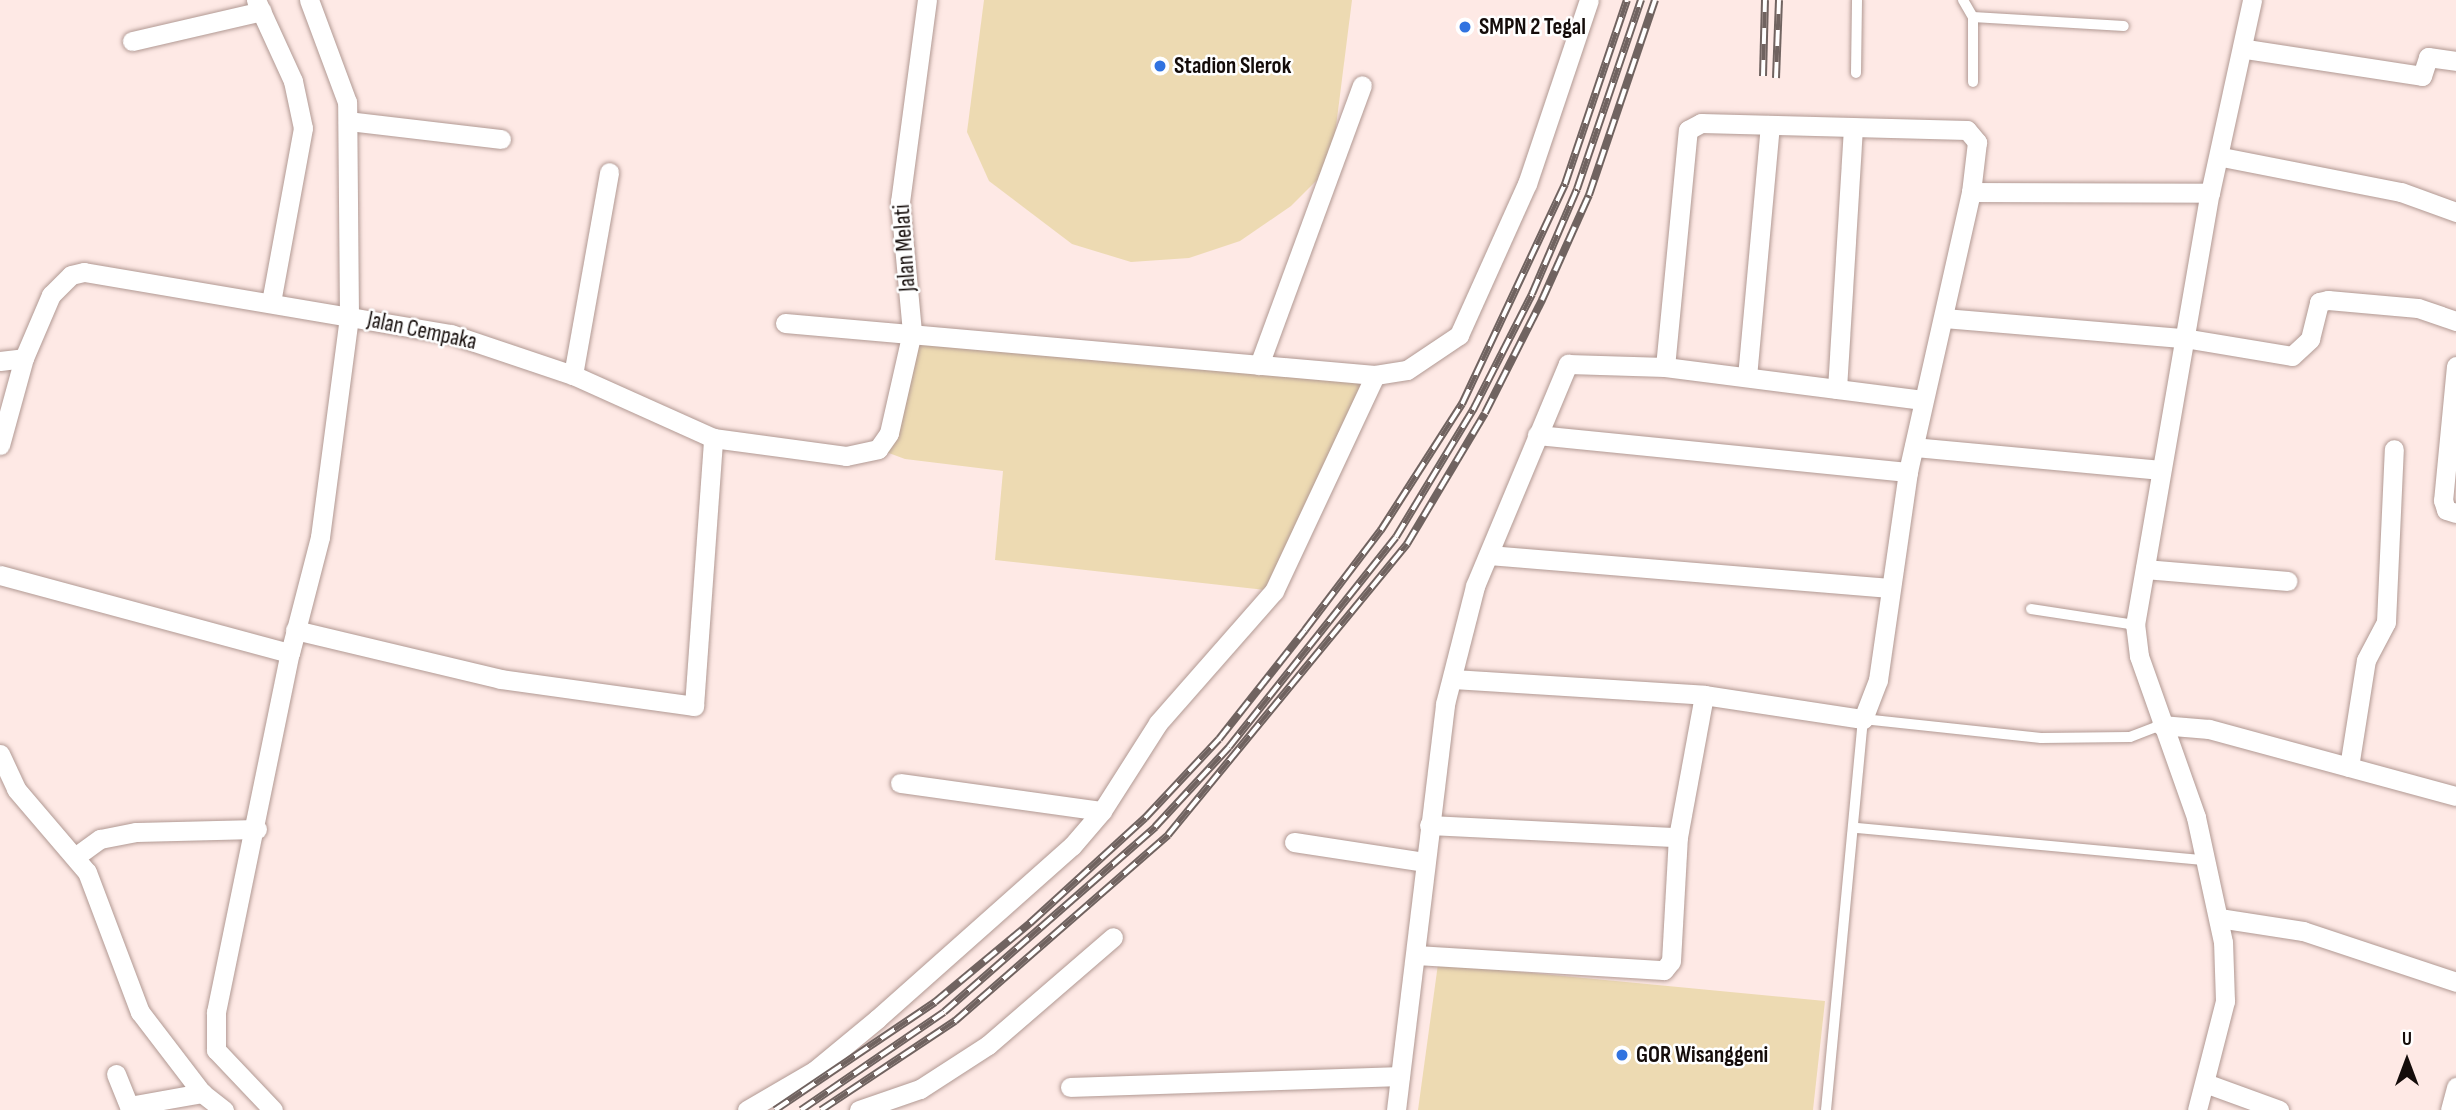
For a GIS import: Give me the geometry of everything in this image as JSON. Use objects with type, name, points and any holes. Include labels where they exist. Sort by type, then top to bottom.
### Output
[{"type":"street","points":[[234,1101],[216,1050],[216,1012],[257,829],[295,630],[320,537],[344,315],[348,121],[343,82],[309,0]]},
{"type":"street","name":"Jalan Melati","points":[[878,449],[889,433],[912,332],[900,202],[927,0]]},
{"type":"street","points":[[785,323],[912,332],[1376,375],[1407,370],[1459,335],[1527,184],[1589,0]]},
{"type":"street","points":[[2197,1110],[2225,1001],[2219,918],[2196,817],[2161,725],[2135,625],[2210,193],[2222,157],[2246,49],[2252,0]]},
{"type":"street","points":[[132,41],[259,6],[293,81],[303,128],[271,303]]},
{"type":"street","points":[[2246,49],[2422,76],[2428,57],[2456,61]]},
{"type":"street","points":[[1259,365],[1362,85]]},
{"type":"street","points":[[348,121],[501,139]]},
{"type":"street","points":[[1453,679],[1704,695],[1863,719],[1878,680],[1908,471],[1971,191],[1977,142],[1967,130],[1701,123],[1688,130],[1665,367]]},
{"type":"street","points":[[1746,377],[1770,125]]},
{"type":"street","points":[[1838,389],[1853,127]]},
{"type":"street","points":[[2222,157],[2401,191],[2456,212]]},
{"type":"street","points":[[573,375],[610,172]]},
{"type":"street","points":[[1971,191],[2210,193]]},
{"type":"street","name":"Jalan Cempaka","points":[[24,358],[51,295],[71,275],[293,306],[451,334],[573,375],[713,438],[846,456],[878,449]]},
{"type":"street","points":[[1944,318],[2184,338],[2292,356],[2310,339],[2319,302],[2328,300],[2418,308],[2456,321]]},
{"type":"street","points":[[0,361],[24,358],[0,445]]},
{"type":"street","points":[[1396,1110],[1429,825],[1453,679],[1475,586],[1568,364],[1665,367],[1923,400]]},
{"type":"street","points":[[2456,366],[2443,500],[2446,510],[2456,513]]},
{"type":"street","points":[[747,1110],[814,1071],[877,1019],[1072,846],[1102,811],[1158,723],[1274,591],[1376,375]]},
{"type":"street","points":[[1537,435],[1908,471]]},
{"type":"street","points":[[295,630],[500,679],[694,706],[713,438]]},
{"type":"street","points":[[1914,447],[2160,470]]},
{"type":"street","points":[[2349,767],[2366,660],[2386,622],[2393,449]]},
{"type":"street","points":[[1489,555],[1890,588]]},
{"type":"street","points":[[2145,569],[2287,581]]},
{"type":"street","points":[[0,575],[290,653]]},
{"type":"street","points":[[1416,955],[1664,970],[1671,961],[1678,838],[1704,695]]},
{"type":"street","points":[[2161,725],[2208,729],[2456,796]]},
{"type":"street","points":[[0,754],[8,790],[77,856],[87,872],[140,1012],[202,1093]]},
{"type":"street","points":[[900,783],[1102,811]]},
{"type":"street","points":[[1429,825],[1678,838]]},
{"type":"street","points":[[77,856],[100,839],[257,829]]},
{"type":"street","points":[[1294,842],[1425,862]]},
{"type":"street","points":[[2219,918],[2303,931],[2456,982]]},
{"type":"street","points":[[859,1110],[920,1089],[988,1045],[1113,937]]},
{"type":"street","points":[[116,1074],[129,1107],[202,1093],[273,1110]]},
{"type":"street","points":[[1070,1087],[1400,1076]]},
{"type":"street","points":[[2205,1083],[2279,1110]]},
{"type":"street","points":[[2450,1110],[2456,1087]]},
{"type":"lane","points":[[1856,73],[1857,0]]},
{"type":"lane","points":[[1963,0],[1973,18],[1973,82]]},
{"type":"lane","points":[[1973,18],[2124,26]]},
{"type":"lane","points":[[2031,609],[2135,625]]},
{"type":"lane","points":[[1826,1110],[1857,828],[1863,719],[2041,738],[2130,737],[2161,725]]},
{"type":"lane","points":[[1857,828],[2204,860]]},
{"type":"shaded area","name":"Stadion Slerok","points":[[984,0],[1352,0],[1331,166],[1291,206],[1240,241],[1189,258],[1131,262],[1072,244],[989,181],[967,132]]},
{"type":"shaded area","points":[[912,332],[1375,375],[1274,591],[995,560],[1003,471],[905,459],[878,449]]},
{"type":"shaded area","name":"GOR Wisanggeni","points":[[1438,964],[1825,1001],[1813,1110],[1418,1110]]},
{"type":"railway","points":[[775,1110],[935,1002],[1030,923],[1145,818],[1219,739],[1305,630],[1381,530],[1462,404],[1565,184],[1627,0]]},
{"type":"railway","points":[[801,1110],[944,1012],[1155,827],[1229,747],[1396,537],[1473,410],[1532,294],[1577,189],[1641,0]]},
{"type":"railway","points":[[821,1110],[955,1021],[1168,835],[1407,544],[1485,413],[1542,300],[1589,195],[1655,0]]},
{"type":"railway","points":[[1763,76],[1765,0]]},
{"type":"railway","points":[[1776,78],[1779,0]]},
{"type":"place","name":"SMPN 2 Tegal","points":[[1465,27]]},
{"type":"place","name":"Stadion Slerok","points":[[1160,66]]},
{"type":"place","name":"GOR Wisanggeni","points":[[1622,1055]]}]
